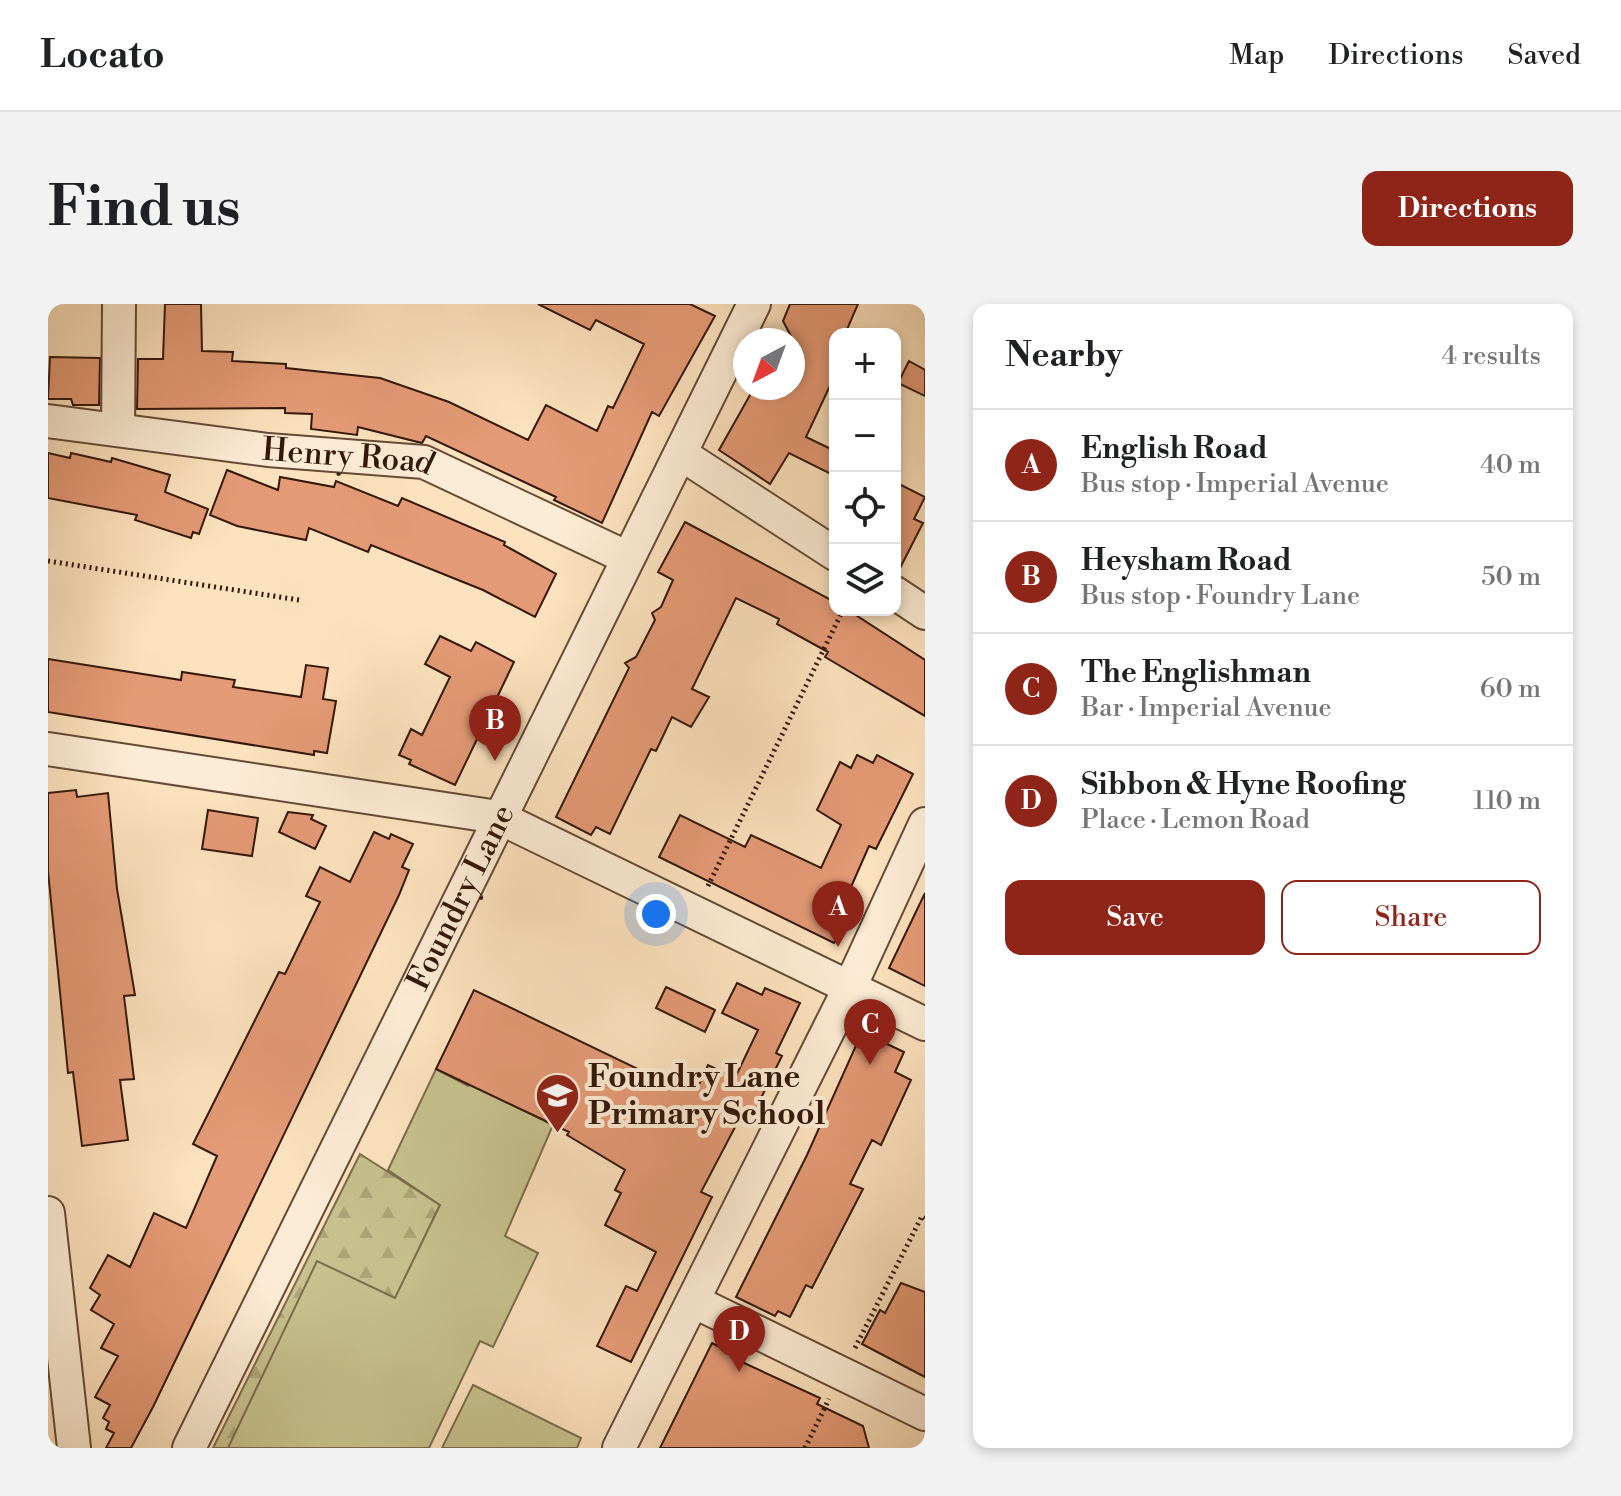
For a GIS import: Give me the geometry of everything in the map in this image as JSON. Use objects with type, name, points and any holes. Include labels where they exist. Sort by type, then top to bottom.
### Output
[{"type":"street","points":[[118,430],[119,304]]},
{"type":"street","name":"Foundry Lane","points":[[189,1448],[498,817],[681,454],[748,306]]},
{"type":"street","name":"Henry Road","points":[[48,421],[268,450],[424,462],[628,558]]},
{"type":"street","points":[[681,454],[829,550]]},
{"type":"street","points":[[901,597],[925,613]]},
{"type":"street","points":[[48,749],[498,817],[925,1024]]},
{"type":"street","points":[[619,1448],[850,987],[925,824]]},
{"type":"street","points":[[48,1213],[74,1448]]},
{"type":"street","points":[[693,1301],[925,1414]]},
{"type":"path","points":[[48,561],[299,600]]},
{"type":"path","points":[[695,912],[840,616]]},
{"type":"path","points":[[805,1448],[922,1216],[925,1218]]},
{"type":"green space","points":[[436,1069],[468,1086],[474,1076],[486,1092],[553,1125],[505,1236],[538,1253],[493,1347],[480,1341],[429,1448],[228,1448],[317,1261],[395,1298],[440,1205],[388,1170]]},
{"type":"green space","points":[[360,1154],[440,1205],[395,1299],[254,1448],[213,1448]]},
{"type":"green space","points":[[473,1385],[581,1438],[577,1448],[442,1448]]},
{"type":"building","points":[[165,304],[201,304],[202,351],[233,352],[232,361],[286,364],[286,368],[380,378],[449,402],[528,440],[546,405],[597,431],[608,406],[613,408],[644,344],[596,320],[590,330],[538,304],[690,304],[715,316],[659,416],[652,412],[602,523],[554,500],[556,497],[426,436],[422,443],[358,427],[357,435],[311,429],[312,414],[285,413],[285,408],[137,409],[138,359],[163,359]]},
{"type":"building","points":[[790,304],[858,304],[848,328],[829,328],[829,388],[806,437],[829,448],[829,473],[789,453],[770,484],[719,450],[747,400],[805,400],[805,328],[787,328],[783,321]]},
{"type":"building","points":[[50,357],[100,358],[99,405],[73,405],[71,399],[48,399]]},
{"type":"building","points":[[909,361],[925,370],[925,396],[901,384],[901,377]]},
{"type":"building","points":[[48,453],[70,458],[71,453],[111,462],[112,458],[170,475],[165,492],[208,509],[199,534],[193,532],[191,538],[135,520],[137,515],[48,498]]},
{"type":"building","points":[[227,470],[278,490],[280,477],[334,487],[336,481],[398,506],[402,498],[505,542],[504,545],[556,574],[535,617],[483,590],[371,545],[368,552],[309,528],[306,540],[237,526],[210,515]]},
{"type":"building","points":[[901,485],[925,497],[914,519],[923,523],[901,566]]},
{"type":"building","points":[[685,522],[829,599],[829,616],[857,616],[925,660],[925,716],[825,657],[828,652],[777,624],[779,619],[736,598],[692,689],[709,697],[691,727],[672,717],[656,751],[651,749],[610,834],[596,827],[591,835],[556,817],[629,668],[625,663],[636,657],[655,620],[652,613],[661,607],[673,580],[658,572]]},
{"type":"building","points":[[440,636],[471,651],[476,642],[514,662],[455,785],[409,764],[411,760],[399,755],[411,729],[422,735],[450,677],[425,664]]},
{"type":"building","points":[[48,659],[181,680],[182,672],[235,680],[233,687],[301,697],[306,665],[328,668],[323,699],[336,701],[327,753],[314,751],[314,755],[48,712]]},
{"type":"building","points":[[857,755],[873,763],[877,755],[913,774],[876,849],[869,846],[847,896],[857,901],[834,943],[659,857],[680,815],[745,847],[751,835],[821,868],[841,825],[817,810],[840,762],[851,768]]},
{"type":"building","points":[[76,790],[77,797],[108,793],[117,889],[135,995],[124,996],[134,1079],[120,1080],[128,1140],[82,1146],[73,1072],[68,1073],[48,871],[48,793]]},
{"type":"building","points":[[208,810],[258,818],[252,856],[202,849]]},
{"type":"building","points":[[288,812],[313,815],[311,819],[326,826],[315,849],[279,832]]},
{"type":"building","points":[[374,832],[389,839],[391,834],[413,844],[402,867],[409,870],[399,895],[153,1407],[131,1448],[106,1448],[114,1433],[106,1429],[109,1422],[103,1418],[110,1405],[95,1397],[118,1356],[101,1348],[114,1324],[91,1310],[100,1295],[90,1288],[108,1255],[130,1267],[154,1213],[186,1228],[217,1156],[193,1144],[279,972],[285,974],[320,902],[306,896],[320,867],[350,882]]},
{"type":"building","points":[[925,893],[925,986],[889,968]]},
{"type":"building","points":[[737,983],[762,995],[765,988],[800,1003],[776,1053],[782,1056],[753,1114],[744,1110],[701,1192],[712,1197],[631,1362],[597,1346],[626,1286],[637,1291],[656,1252],[605,1225],[621,1193],[615,1190],[625,1170],[567,1135],[569,1132],[436,1069],[474,990],[675,1087],[679,1080],[697,1089],[708,1065],[735,1078],[758,1030],[722,1013]]},
{"type":"building","points":[[666,987],[715,1010],[705,1032],[656,1008]]},
{"type":"building","points":[[862,1032],[904,1052],[895,1072],[911,1080],[881,1145],[872,1140],[850,1184],[863,1189],[812,1288],[806,1285],[790,1317],[778,1311],[775,1316],[736,1297],[807,1155]]},
{"type":"building","points":[[901,1283],[925,1292],[925,1377],[862,1344],[880,1310],[885,1313]]},
{"type":"building","points":[[712,1343],[733,1354],[731,1357],[820,1398],[817,1404],[863,1426],[869,1448],[660,1448]]},
{"type":"place","name":"Heysham Road","points":[[495,761]]},
{"type":"place","name":"English Road","points":[[838,947]]},
{"type":"place","name":"The Englishman","points":[[870,1065]]},
{"type":"place","name":"Foundry Lane Primary School","points":[[557,1134]]},
{"type":"place","name":"Sibbon & Hyne Roofing","points":[[739,1372]]}]
